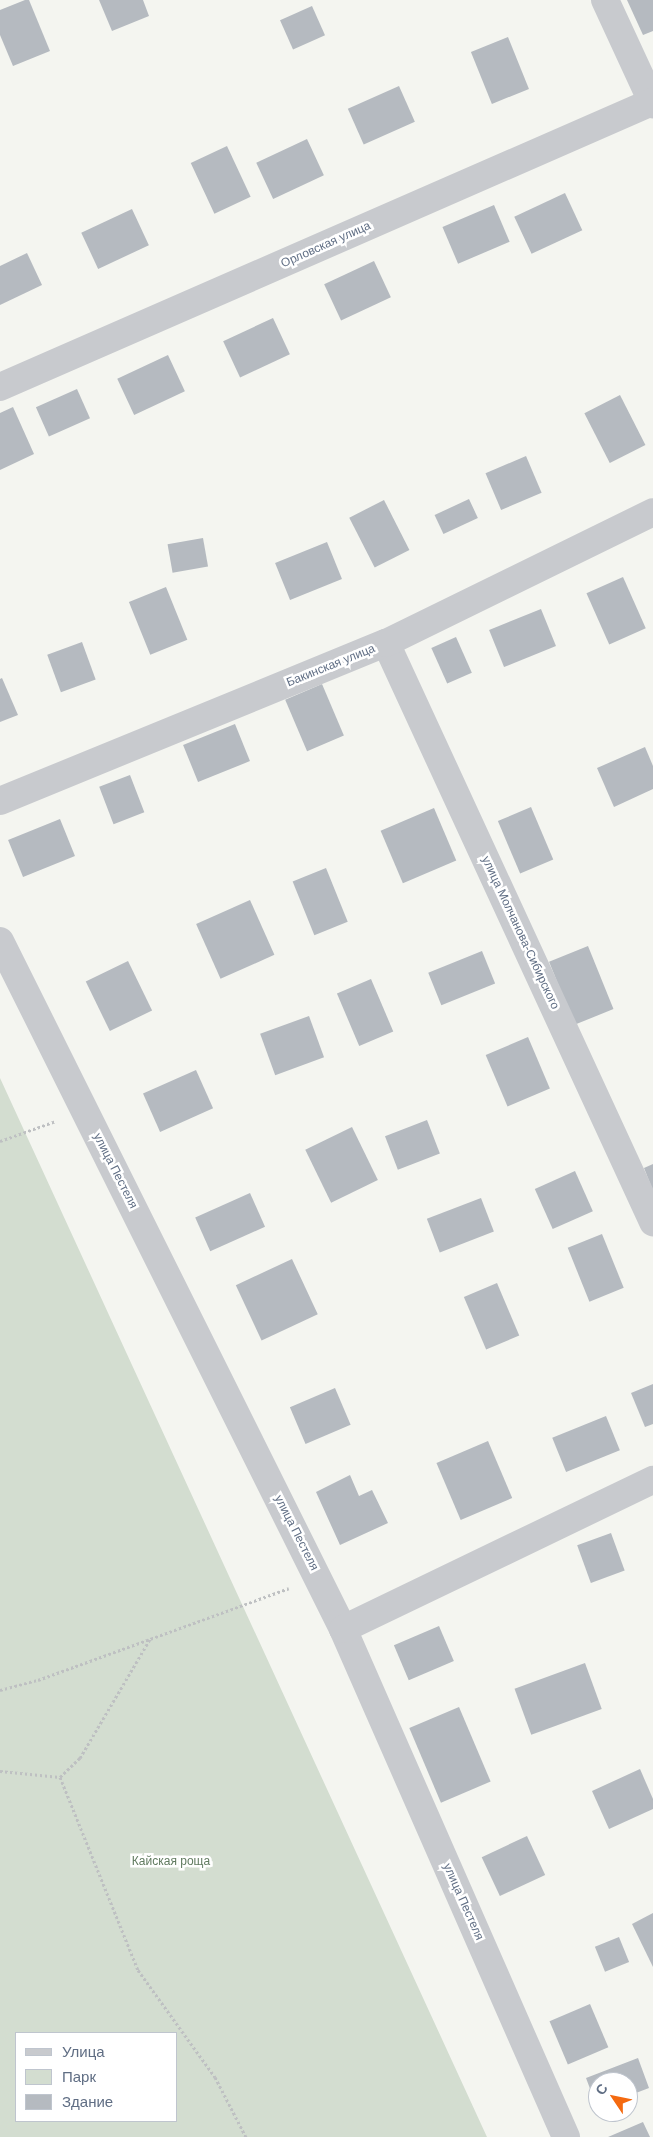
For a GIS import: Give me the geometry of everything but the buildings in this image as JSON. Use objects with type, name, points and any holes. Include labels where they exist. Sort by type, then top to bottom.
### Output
[{"type":"street","points":[[605,0],[652,103]]},
{"type":"street","name":"Орловская улица","points":[[0,387],[652,103]]},
{"type":"street","name":"Бакинская улица","points":[[0,801],[386,643],[653,512]]},
{"type":"street","name":"улица Молчанова-Сибирского","points":[[386,643],[653,1222]]},
{"type":"street","name":"улица Пестеля","points":[[0,941],[343,1629],[566,2137]]},
{"type":"street","points":[[343,1629],[653,1480]]},
{"type":"path","points":[[0,1141],[84,1110]]},
{"type":"path","points":[[0,1690],[38,1680],[318,1578]]},
{"type":"path","points":[[0,1771],[60,1777],[80,1758],[150,1639]]},
{"type":"path","points":[[60,1777],[138,1970],[215,2077],[246,2137]]},
{"type":"green space","name":"Кайская роща","points":[[0,1078],[487,2137],[0,2137]]}]
